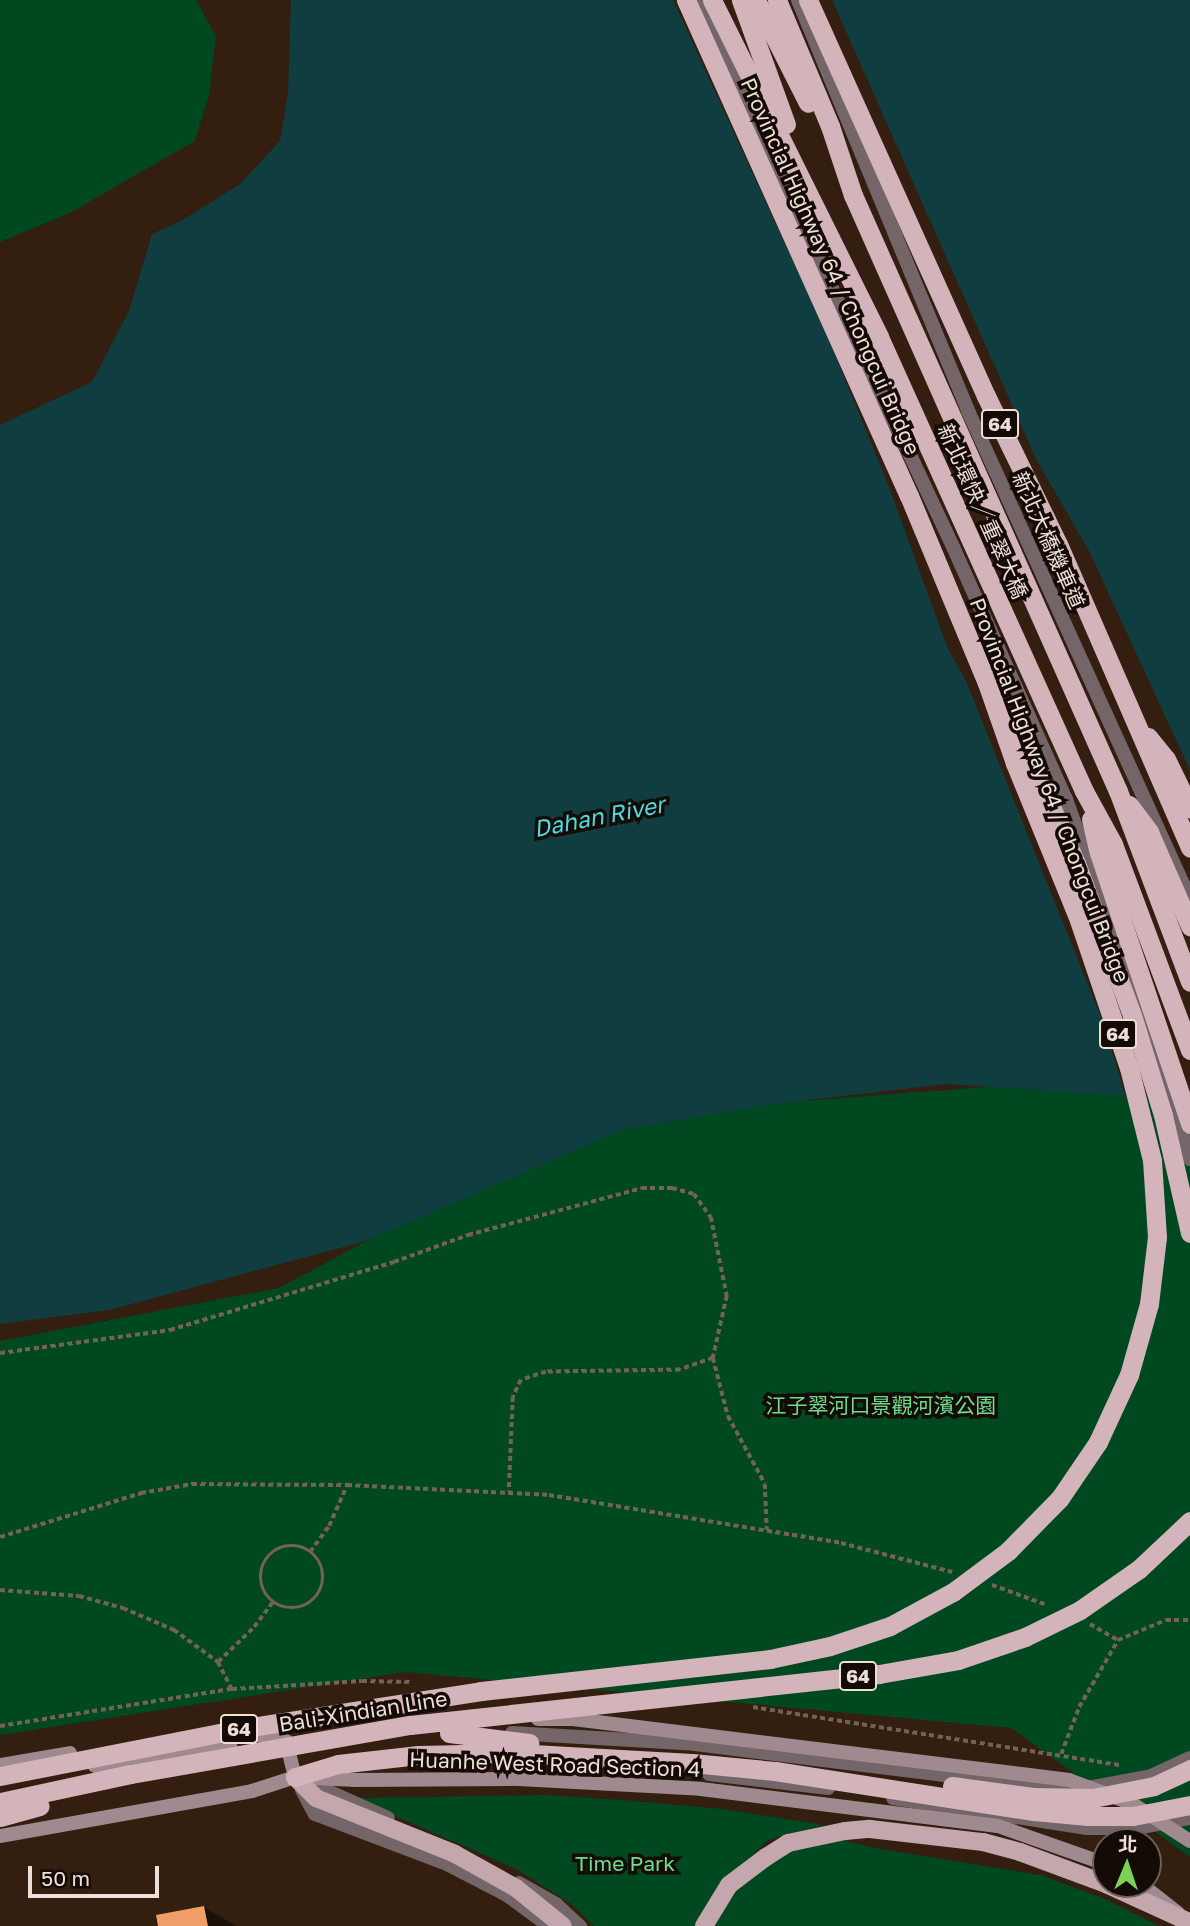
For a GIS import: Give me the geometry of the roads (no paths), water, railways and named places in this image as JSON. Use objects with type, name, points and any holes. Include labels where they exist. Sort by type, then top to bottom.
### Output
[{"type":"highway","name":"Provincial Highway 64 / Chongcui Bridge","points":[[481,1691],[770,1659],[830,1646],[890,1626],[953,1592],[1008,1551],[1060,1498],[1098,1442],[1129,1375],[1149,1304],[1157,1237],[1152,1160],[1129,1068],[1079,920],[909,496],[686,0]]},
{"type":"highway","name":"新北環快／重翠大橋","points":[[712,0],[809,191],[885,350],[1084,791],[1112,844],[1190,1050]]},
{"type":"highway","points":[[741,0],[809,191]]},
{"type":"highway","points":[[756,0],[853,195]]},
{"type":"highway","name":"新北環快／重翠大橋","points":[[777,0],[830,125],[853,195],[1118,791],[1190,982]]},
{"type":"highway","name":"64","points":[[808,0],[986,396],[1058,544],[1129,713],[1190,847]]},
{"type":"highway","points":[[986,683],[1029,757],[1081,876],[1147,1065],[1190,1233]]},
{"type":"highway","points":[[1129,713],[1166,758],[1190,808]]},
{"type":"highway","points":[[1084,791],[1099,853],[1190,1124]]},
{"type":"highway","points":[[1118,791],[1149,832],[1190,926]]},
{"type":"highway","name":"64","points":[[484,1725],[879,1674],[958,1660],[1025,1637],[1080,1610],[1139,1569],[1190,1521]]},
{"type":"highway","name":"Bali-Xindian Line","points":[[0,1776],[239,1729],[481,1691]]},
{"type":"highway","points":[[449,1733],[484,1725],[513,1747],[775,1771],[1034,1811],[1088,1816],[1133,1816],[1190,1805]]},
{"type":"highway","name":"Bali-Xindian Line","points":[[0,1802],[220,1757],[484,1725]]},
{"type":"highway","points":[[295,1777],[351,1762],[418,1755],[489,1754],[513,1747],[694,1753],[1033,1797],[1093,1798],[1154,1786],[1190,1769]]},
{"type":"highway","points":[[0,1816],[220,1757]]},
{"type":"main road","name":"Huanhe West Road Section 4","points":[[0,1783],[76,1769],[286,1741],[379,1731],[449,1733],[486,1719],[573,1718],[1069,1780],[1133,1804],[1190,1841]]},
{"type":"main road","name":"Huanhe West Road Section 4","points":[[0,1765],[230,1730],[286,1741]]},
{"type":"main road","points":[[286,1741],[295,1777],[317,1798],[455,1854],[516,1888],[563,1926]]},
{"type":"main road","name":"Huanhe West Road Section 4","points":[[0,1836],[252,1791],[295,1777],[519,1779],[701,1789],[998,1826],[1092,1859]]},
{"type":"main road","points":[[704,1926],[717,1901],[737,1879],[788,1843],[820,1835],[870,1829],[946,1836],[1020,1852],[1092,1878]]},
{"type":"main road","points":[[1136,1898],[1188,1922]]},
{"type":"main road","points":[[1158,1898],[1188,1922]]},
{"type":"street","points":[[697,0],[954,549],[1066,800],[1152,1038],[1190,1159]]},
{"type":"street","name":"新北大橋機車道","points":[[797,0],[969,413],[1190,899]]},
{"type":"street","points":[[513,1747],[695,1744],[1033,1786],[1093,1787],[1151,1776],[1190,1758]]},
{"type":"street","points":[[513,1747],[1087,1828],[1136,1828],[1190,1818]]},
{"type":"street","points":[[295,1777],[315,1814],[447,1864],[507,1895],[549,1926]]},
{"type":"street","points":[[295,1777],[457,1848],[556,1904],[580,1926]]},
{"type":"water","name":"Dahan River","points":[[291,0],[1190,0],[1190,1100],[946,1084],[767,1105],[622,1130],[366,1241],[109,1310],[0,1324],[0,425],[92,382],[129,311],[152,234],[181,221],[240,184],[280,141],[288,93]]},
{"type":"park label","name":"江子翠河口景觀河濱公園","points":[[881,1405]]},
{"type":"park label","name":"Time Park","points":[[625,1863]]}]
